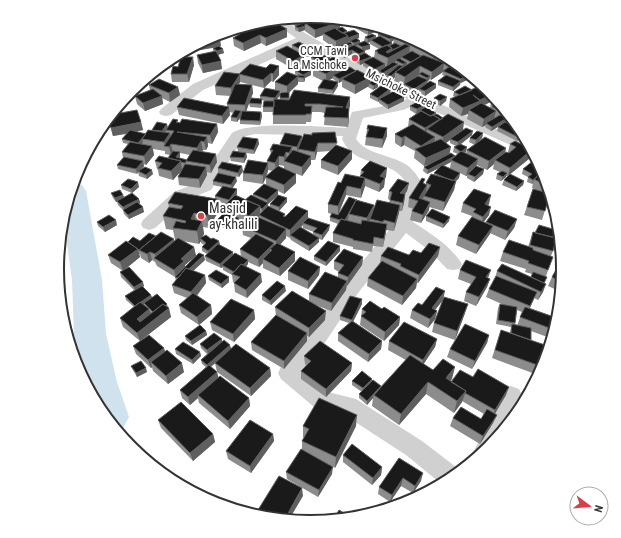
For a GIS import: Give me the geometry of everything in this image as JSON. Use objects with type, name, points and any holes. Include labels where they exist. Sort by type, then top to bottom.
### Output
[{"type":"street","name":"Msichoke Street","points":[[283,25],[305,40],[419,99],[524,146]]},
{"type":"street","points":[[166,112],[198,87],[305,40]]},
{"type":"street","points":[[419,99],[398,108],[358,115],[349,139],[351,143],[358,149],[374,158],[397,166],[406,172],[412,180],[404,224],[352,288],[319,335],[288,373],[322,400],[348,406],[414,448],[447,474]]},
{"type":"street","points":[[149,224],[180,196],[205,186],[237,136],[242,132],[255,130],[352,132]]},
{"type":"street","points":[[404,224],[432,242],[453,264]]},
{"type":"street","points":[[493,433],[510,395]]},
{"type":"building","points":[[305,23],[333,24],[315,30]]},
{"type":"building","points":[[305,23],[305,26],[298,28],[295,26]]},
{"type":"building","points":[[279,25],[287,29],[266,38],[260,35],[243,43],[233,38],[240,34],[239,34]]},
{"type":"building","points":[[342,27],[347,31],[342,33],[336,29]]},
{"type":"building","points":[[335,28],[348,36],[336,41],[323,33]]},
{"type":"building","points":[[354,30],[359,34],[348,38],[348,36],[344,33]]},
{"type":"building","points":[[380,33],[393,37],[390,39],[378,34]]},
{"type":"building","points":[[372,34],[376,36],[368,39],[365,37]]},
{"type":"building","points":[[380,36],[392,43],[383,47],[371,40]]},
{"type":"building","points":[[356,38],[360,41],[354,43],[350,41]]},
{"type":"building","points":[[365,41],[370,45],[362,47],[357,44]]},
{"type":"building","points":[[299,42],[315,50],[308,53],[292,45]]},
{"type":"building","points":[[350,42],[352,44],[336,49],[334,48]]},
{"type":"building","points":[[395,43],[401,46],[392,50],[389,46]]},
{"type":"building","points":[[405,44],[410,46],[388,58],[375,51],[386,45],[392,48],[386,52],[388,53]]},
{"type":"building","points":[[354,45],[365,51],[359,54],[352,50],[344,53],[340,51]]},
{"type":"building","points":[[219,46],[223,49],[217,51],[213,48]]},
{"type":"building","points":[[287,46],[304,55],[293,61],[276,51]]},
{"type":"building","points":[[216,51],[221,61],[202,65],[197,55]]},
{"type":"building","points":[[412,51],[421,56],[411,62],[401,57]]},
{"type":"building","points":[[319,53],[330,58],[322,63],[311,57]]},
{"type":"building","points":[[365,53],[371,57],[360,61],[355,57]]},
{"type":"building","points":[[423,55],[444,63],[432,72],[420,66],[405,77],[395,72]]},
{"type":"building","points":[[186,57],[193,57],[187,74],[171,74],[173,66],[178,67],[180,61]]},
{"type":"building","points":[[333,57],[345,63],[326,74],[313,68]]},
{"type":"building","points":[[373,57],[385,64],[375,69],[363,62]]},
{"type":"building","points":[[399,58],[407,63],[403,64],[395,60]]},
{"type":"building","points":[[393,62],[398,64],[383,73],[379,71]]},
{"type":"building","points":[[250,64],[266,68],[270,64],[279,66],[273,74],[271,73],[263,80],[239,74]]},
{"type":"building","points":[[399,65],[403,66],[391,76],[387,75]]},
{"type":"building","points":[[303,66],[311,71],[303,75],[295,70]]},
{"type":"building","points":[[350,67],[356,71],[339,79],[333,75]]},
{"type":"building","points":[[449,67],[464,77],[461,79],[443,71]]},
{"type":"building","points":[[357,70],[371,77],[355,85],[342,79]]},
{"type":"building","points":[[224,72],[240,74],[231,88],[215,86]]},
{"type":"building","points":[[287,72],[298,76],[287,86],[275,82]]},
{"type":"building","points":[[422,72],[430,76],[427,78],[419,74]]},
{"type":"building","points":[[297,75],[305,76],[304,78],[298,77]]},
{"type":"building","points":[[446,75],[461,81],[453,87],[438,81]]},
{"type":"building","points":[[418,76],[428,80],[414,89],[404,84]]},
{"type":"building","points":[[159,79],[178,87],[169,93],[149,85]]},
{"type":"building","points":[[324,79],[338,82],[333,90],[318,88]]},
{"type":"building","points":[[373,80],[378,83],[374,86],[369,83]]},
{"type":"building","points":[[430,81],[436,84],[425,91],[419,89]]},
{"type":"building","points":[[235,84],[252,85],[245,105],[227,104]]},
{"type":"building","points":[[382,85],[391,88],[378,98],[370,94]]},
{"type":"building","points":[[465,86],[472,90],[460,95],[454,92]]},
{"type":"building","points":[[476,87],[486,97],[480,100],[473,95],[480,101],[463,108],[450,99]]},
{"type":"building","points":[[265,88],[280,91],[275,98],[260,96]]},
{"type":"building","points":[[153,89],[162,96],[143,103],[136,97]]},
{"type":"building","points":[[294,90],[350,97],[346,108],[349,108],[348,118],[324,117],[326,107],[343,107],[320,104],[305,104],[305,106],[312,106],[311,114],[273,115],[274,99],[289,100]]},
{"type":"building","points":[[394,91],[404,97],[388,105],[379,99]]},
{"type":"building","points":[[289,92],[289,98],[280,98],[280,93]]},
{"type":"building","points":[[440,94],[447,97],[440,101],[434,98]]},
{"type":"building","points":[[184,98],[229,107],[222,116],[177,107]]},
{"type":"building","points":[[251,98],[262,99],[261,104],[249,103]]},
{"type":"building","points":[[264,101],[274,101],[274,107],[263,107]]},
{"type":"building","points":[[419,101],[425,105],[417,109],[410,106]]},
{"type":"building","points":[[481,103],[496,111],[484,119],[469,110]]},
{"type":"building","points":[[426,107],[436,113],[430,116],[420,110]]},
{"type":"building","points":[[137,110],[141,122],[111,128],[110,126],[120,113]]},
{"type":"building","points":[[235,110],[241,111],[237,118],[231,117]]},
{"type":"building","points":[[242,111],[261,112],[260,121],[240,120]]},
{"type":"building","points":[[421,111],[440,119],[425,128],[409,119]]},
{"type":"building","points":[[437,114],[443,118],[440,120],[433,115]]},
{"type":"building","points":[[448,114],[464,122],[443,137],[427,129]]},
{"type":"building","points":[[500,115],[506,119],[492,127],[486,123]]},
{"type":"building","points":[[173,119],[178,120],[176,122],[180,123],[182,119],[217,124],[210,135],[177,132],[207,137],[204,142],[201,141],[197,148],[171,144],[169,147],[164,146],[174,131],[166,130]]},
{"type":"building","points":[[157,122],[167,124],[162,131],[152,130]]},
{"type":"building","points":[[505,122],[510,124],[518,137],[518,137],[498,127]]},
{"type":"building","points":[[413,124],[435,137],[421,146],[405,136],[402,138],[395,134]]},
{"type":"building","points":[[368,125],[387,128],[383,139],[366,137],[369,129],[367,129]]},
{"type":"building","points":[[466,128],[473,131],[458,142],[450,139]]},
{"type":"building","points":[[130,130],[146,134],[138,143],[122,139]]},
{"type":"building","points":[[148,130],[170,133],[164,142],[142,139]]},
{"type":"building","points":[[477,131],[483,133],[476,140],[470,138]]},
{"type":"building","points":[[335,132],[337,143],[318,143],[315,152],[298,149],[304,134],[312,135],[312,133]]},
{"type":"building","points":[[285,133],[302,136],[297,147],[280,144]]},
{"type":"building","points":[[243,137],[258,139],[254,150],[237,147]]},
{"type":"building","points":[[485,137],[506,148],[489,161],[467,150]]},
{"type":"building","points":[[441,139],[451,147],[426,158],[415,149]]},
{"type":"building","points":[[515,141],[524,145],[528,153],[510,168],[495,160],[506,152],[509,153],[516,147],[510,144]]},
{"type":"building","points":[[130,142],[152,146],[144,156],[122,152]]},
{"type":"building","points":[[273,144],[292,147],[289,153],[286,152],[284,157],[279,156],[275,163],[267,161],[273,150],[270,150]]},
{"type":"building","points":[[460,144],[467,147],[461,152],[454,147]]},
{"type":"building","points":[[336,145],[352,151],[338,166],[321,160]]},
{"type":"building","points":[[193,150],[216,154],[210,165],[186,161]]},
{"type":"building","points":[[293,150],[311,156],[302,167],[284,161]]},
{"type":"building","points":[[173,151],[180,152],[176,157],[187,160],[185,163],[168,158]]},
{"type":"building","points":[[233,151],[246,153],[244,158],[230,157]]},
{"type":"building","points":[[461,151],[478,159],[468,168],[451,160]]},
{"type":"building","points":[[451,153],[455,156],[428,170],[424,167]]},
{"type":"building","points":[[159,156],[181,161],[171,171],[158,168],[162,163],[155,161]]},
{"type":"building","points":[[124,157],[143,161],[136,169],[117,165]]},
{"type":"building","points":[[248,160],[268,163],[263,175],[243,173]]},
{"type":"building","points":[[370,161],[387,168],[380,176],[385,178],[380,184],[360,176],[364,172],[361,170]]},
{"type":"building","points":[[222,162],[242,166],[238,173],[218,168]]},
{"type":"building","points":[[532,162],[538,175],[533,180],[528,177],[532,174],[523,169]]},
{"type":"building","points":[[185,164],[206,167],[199,179],[178,177]]},
{"type":"building","points":[[442,165],[460,173],[453,181],[434,173]]},
{"type":"building","points":[[278,166],[296,174],[284,185],[265,177]]},
{"type":"building","points":[[476,166],[484,169],[475,177],[468,174]]},
{"type":"building","points":[[145,167],[152,170],[146,175],[138,171]]},
{"type":"building","points":[[502,171],[507,173],[503,177],[497,174]]},
{"type":"building","points":[[218,173],[236,177],[231,185],[213,181]]},
{"type":"building","points":[[345,174],[365,178],[361,189],[347,186],[338,206],[328,204],[338,182],[341,183]]},
{"type":"building","points":[[431,174],[456,181],[445,202],[424,196],[431,185],[426,183]]},
{"type":"building","points":[[510,174],[524,181],[517,187],[504,180]]},
{"type":"building","points":[[538,176],[540,182],[534,179]]},
{"type":"building","points":[[422,178],[425,179],[423,183],[427,185],[419,198],[430,202],[423,215],[412,211],[418,201],[409,198]]},
{"type":"building","points":[[128,179],[138,182],[131,189],[121,185]]},
{"type":"building","points":[[398,179],[409,183],[400,193],[405,194],[403,203],[390,200],[392,192],[389,191]]},
{"type":"building","points":[[264,184],[278,190],[267,200],[253,194]]},
{"type":"building","points":[[223,186],[237,189],[229,200],[215,196]]},
{"type":"building","points":[[474,189],[491,195],[485,204],[491,207],[483,217],[473,212],[476,209],[463,203]]},
{"type":"building","points":[[533,189],[544,192],[547,203],[545,211],[527,207]]},
{"type":"building","points":[[120,190],[123,195],[115,198],[111,193]]},
{"type":"building","points":[[175,192],[217,199],[207,216],[194,213],[191,219],[202,221],[197,231],[173,228],[176,221],[185,223],[186,221],[163,216],[169,207],[181,209],[183,206],[168,203]]},
{"type":"building","points":[[132,193],[139,199],[123,207],[117,201]]},
{"type":"building","points":[[235,195],[260,206],[249,216],[225,205]]},
{"type":"building","points":[[251,195],[268,203],[262,209],[260,206],[245,200]]},
{"type":"building","points":[[278,195],[287,198],[279,207],[270,204]]},
{"type":"building","points":[[349,197],[357,200],[345,220],[330,217],[332,213],[338,215]]},
{"type":"building","points":[[356,200],[374,205],[367,218],[349,214]]},
{"type":"building","points":[[377,200],[400,205],[395,223],[384,220],[383,222],[370,219]]},
{"type":"building","points":[[137,202],[143,207],[128,215],[123,210]]},
{"type":"building","points":[[268,206],[285,214],[283,216],[285,217],[296,206],[308,211],[290,230],[259,215]]},
{"type":"building","points":[[432,209],[450,217],[444,224],[426,216]]},
{"type":"building","points":[[495,210],[517,219],[508,231],[486,222]]},
{"type":"building","points":[[225,212],[239,218],[231,227],[216,221]]},
{"type":"building","points":[[109,215],[116,220],[103,227],[97,222]]},
{"type":"building","points":[[253,215],[286,229],[276,241],[242,226]]},
{"type":"building","points":[[472,217],[493,226],[479,245],[458,236]]},
{"type":"building","points":[[308,218],[330,225],[322,235],[313,232],[317,228],[303,223]]},
{"type":"building","points":[[341,219],[361,224],[362,220],[387,224],[384,239],[374,237],[373,244],[353,240],[333,233]]},
{"type":"building","points":[[539,225],[553,229],[554,238],[535,233]]},
{"type":"building","points":[[300,227],[319,238],[309,246],[290,235]]},
{"type":"building","points":[[161,232],[174,239],[155,254],[150,252],[147,254],[139,250]]},
{"type":"building","points":[[533,232],[554,237],[553,251],[530,245]]},
{"type":"building","points":[[149,233],[156,236],[139,250],[128,242],[133,237],[140,241]]},
{"type":"building","points":[[256,234],[274,243],[258,259],[240,249]]},
{"type":"building","points":[[206,235],[211,239],[213,238],[219,241],[208,251],[202,247],[206,243],[200,238]]},
{"type":"building","points":[[178,238],[194,247],[181,259],[184,261],[174,270],[154,258]]},
{"type":"building","points":[[509,240],[553,257],[548,270],[528,263],[529,261],[503,252]]},
{"type":"building","points":[[126,241],[138,249],[120,262],[108,255]]},
{"type":"building","points":[[328,241],[340,246],[326,262],[314,256]]},
{"type":"building","points":[[277,243],[295,252],[279,268],[263,259],[272,250],[270,249]]},
{"type":"building","points":[[429,243],[440,247],[419,275],[400,266],[401,264],[381,256],[388,247],[409,255],[413,250],[421,253]]},
{"type":"building","points":[[218,244],[233,252],[220,264],[205,256]]},
{"type":"building","points":[[344,249],[363,257],[348,277],[338,273],[344,265],[334,261]]},
{"type":"building","points":[[199,253],[204,255],[189,269],[186,268],[178,278],[175,277]]},
{"type":"building","points":[[235,253],[248,260],[243,265],[241,264],[234,272],[222,265]]},
{"type":"building","points":[[300,257],[320,267],[308,281],[288,271]]},
{"type":"building","points":[[466,260],[491,270],[486,277],[490,279],[479,297],[466,292],[476,277],[460,270]]},
{"type":"building","points":[[382,261],[417,279],[403,296],[368,278]]},
{"type":"building","points":[[241,264],[261,274],[246,290],[234,283],[240,277],[232,274]]},
{"type":"building","points":[[502,264],[546,284],[541,292],[497,271]]},
{"type":"building","points":[[129,267],[143,282],[134,287],[120,272]]},
{"type":"building","points":[[186,268],[205,275],[191,292],[172,285]]},
{"type":"building","points":[[216,270],[229,277],[221,284],[208,276]]},
{"type":"building","points":[[556,270],[556,279],[552,277]]},
{"type":"building","points":[[325,272],[347,281],[332,303],[309,294]]},
{"type":"building","points":[[533,272],[547,277],[544,283],[531,277]]},
{"type":"building","points":[[496,276],[537,292],[530,306],[489,289]]},
{"type":"building","points":[[277,281],[285,286],[270,301],[262,295]]},
{"type":"building","points":[[142,286],[151,295],[135,306],[125,296]]},
{"type":"building","points":[[436,287],[445,291],[432,308],[437,311],[430,319],[412,310],[418,303],[422,305]]},
{"type":"building","points":[[292,291],[326,311],[309,328],[275,307]]},
{"type":"building","points":[[193,293],[211,305],[197,317],[179,305]]},
{"type":"building","points":[[157,294],[167,304],[165,306],[163,304],[153,312],[144,303]]},
{"type":"building","points":[[350,296],[362,299],[352,320],[340,316]]},
{"type":"building","points":[[444,297],[468,304],[457,331],[434,323]]},
{"type":"building","points":[[231,299],[254,310],[233,334],[210,322]]},
{"type":"building","points":[[370,301],[382,309],[384,307],[400,317],[385,332],[361,316],[366,312],[362,309]]},
{"type":"building","points":[[140,302],[149,309],[137,319],[140,322],[163,304],[169,308],[137,333],[120,318]]},
{"type":"building","points":[[500,304],[517,307],[515,323],[498,320]]},
{"type":"building","points":[[525,307],[552,316],[549,328],[520,317]]},
{"type":"building","points":[[276,315],[307,333],[284,361],[251,342]]},
{"type":"building","points":[[352,321],[382,341],[369,354],[338,333]]},
{"type":"building","points":[[404,322],[437,339],[423,360],[389,341]]},
{"type":"building","points":[[465,324],[489,335],[475,361],[450,349]]},
{"type":"building","points":[[512,324],[531,328],[531,340],[511,333]]},
{"type":"building","points":[[200,325],[206,331],[191,341],[185,336]]},
{"type":"building","points":[[501,330],[544,345],[537,365],[495,350]]},
{"type":"building","points":[[214,333],[222,339],[207,350],[200,344]]},
{"type":"building","points":[[149,335],[164,348],[148,360],[133,346]]},
{"type":"building","points":[[224,340],[230,345],[207,365],[201,360]]},
{"type":"building","points":[[320,341],[352,363],[326,389],[301,371],[311,361],[304,356]]},
{"type":"building","points":[[183,342],[200,352],[192,360],[175,349]]},
{"type":"building","points":[[236,344],[270,368],[250,388],[215,363]]},
{"type":"building","points":[[167,350],[182,363],[166,376],[151,362]]},
{"type":"building","points":[[410,355],[433,370],[443,359],[455,367],[446,378],[466,391],[457,401],[428,382],[401,414],[374,395]]},
{"type":"building","points":[[141,361],[146,368],[136,373],[131,366]]},
{"type":"building","points":[[209,365],[217,372],[188,397],[180,390]]},
{"type":"building","points":[[478,369],[509,387],[495,410],[465,393],[466,391],[451,382],[460,370],[473,377]]},
{"type":"building","points":[[362,371],[372,379],[363,388],[352,381]]},
{"type":"building","points":[[220,376],[249,398],[228,421],[198,395]]},
{"type":"building","points":[[373,380],[381,386],[367,401],[359,394]]},
{"type":"building","points":[[319,398],[357,415],[336,457],[302,441],[309,429],[303,426]]},
{"type":"building","points":[[181,402],[213,434],[190,453],[158,420]]},
{"type":"building","points":[[461,407],[481,419],[487,409],[497,415],[483,436],[453,418]]},
{"type":"building","points":[[250,420],[273,434],[250,466],[226,451]]},
{"type":"building","points":[[352,444],[382,467],[373,478],[343,455]]},
{"type":"building","points":[[301,449],[333,467],[319,490],[286,472]]},
{"type":"building","points":[[399,458],[423,473],[415,486],[403,478],[392,495],[379,487]]},
{"type":"building","points":[[279,476],[302,488],[288,514],[259,509]]},
{"type":"building","points":[[339,510],[344,513],[343,513],[337,513]]},
{"type":"waterway","points":[[74,201],[87,280],[90,334],[100,382],[109,410]]},
{"type":"place","name":"CCM Tawi La Msichoke","points":[[355,58]]},
{"type":"place","name":"Masjid ay-khalili","points":[[201,216]]}]
